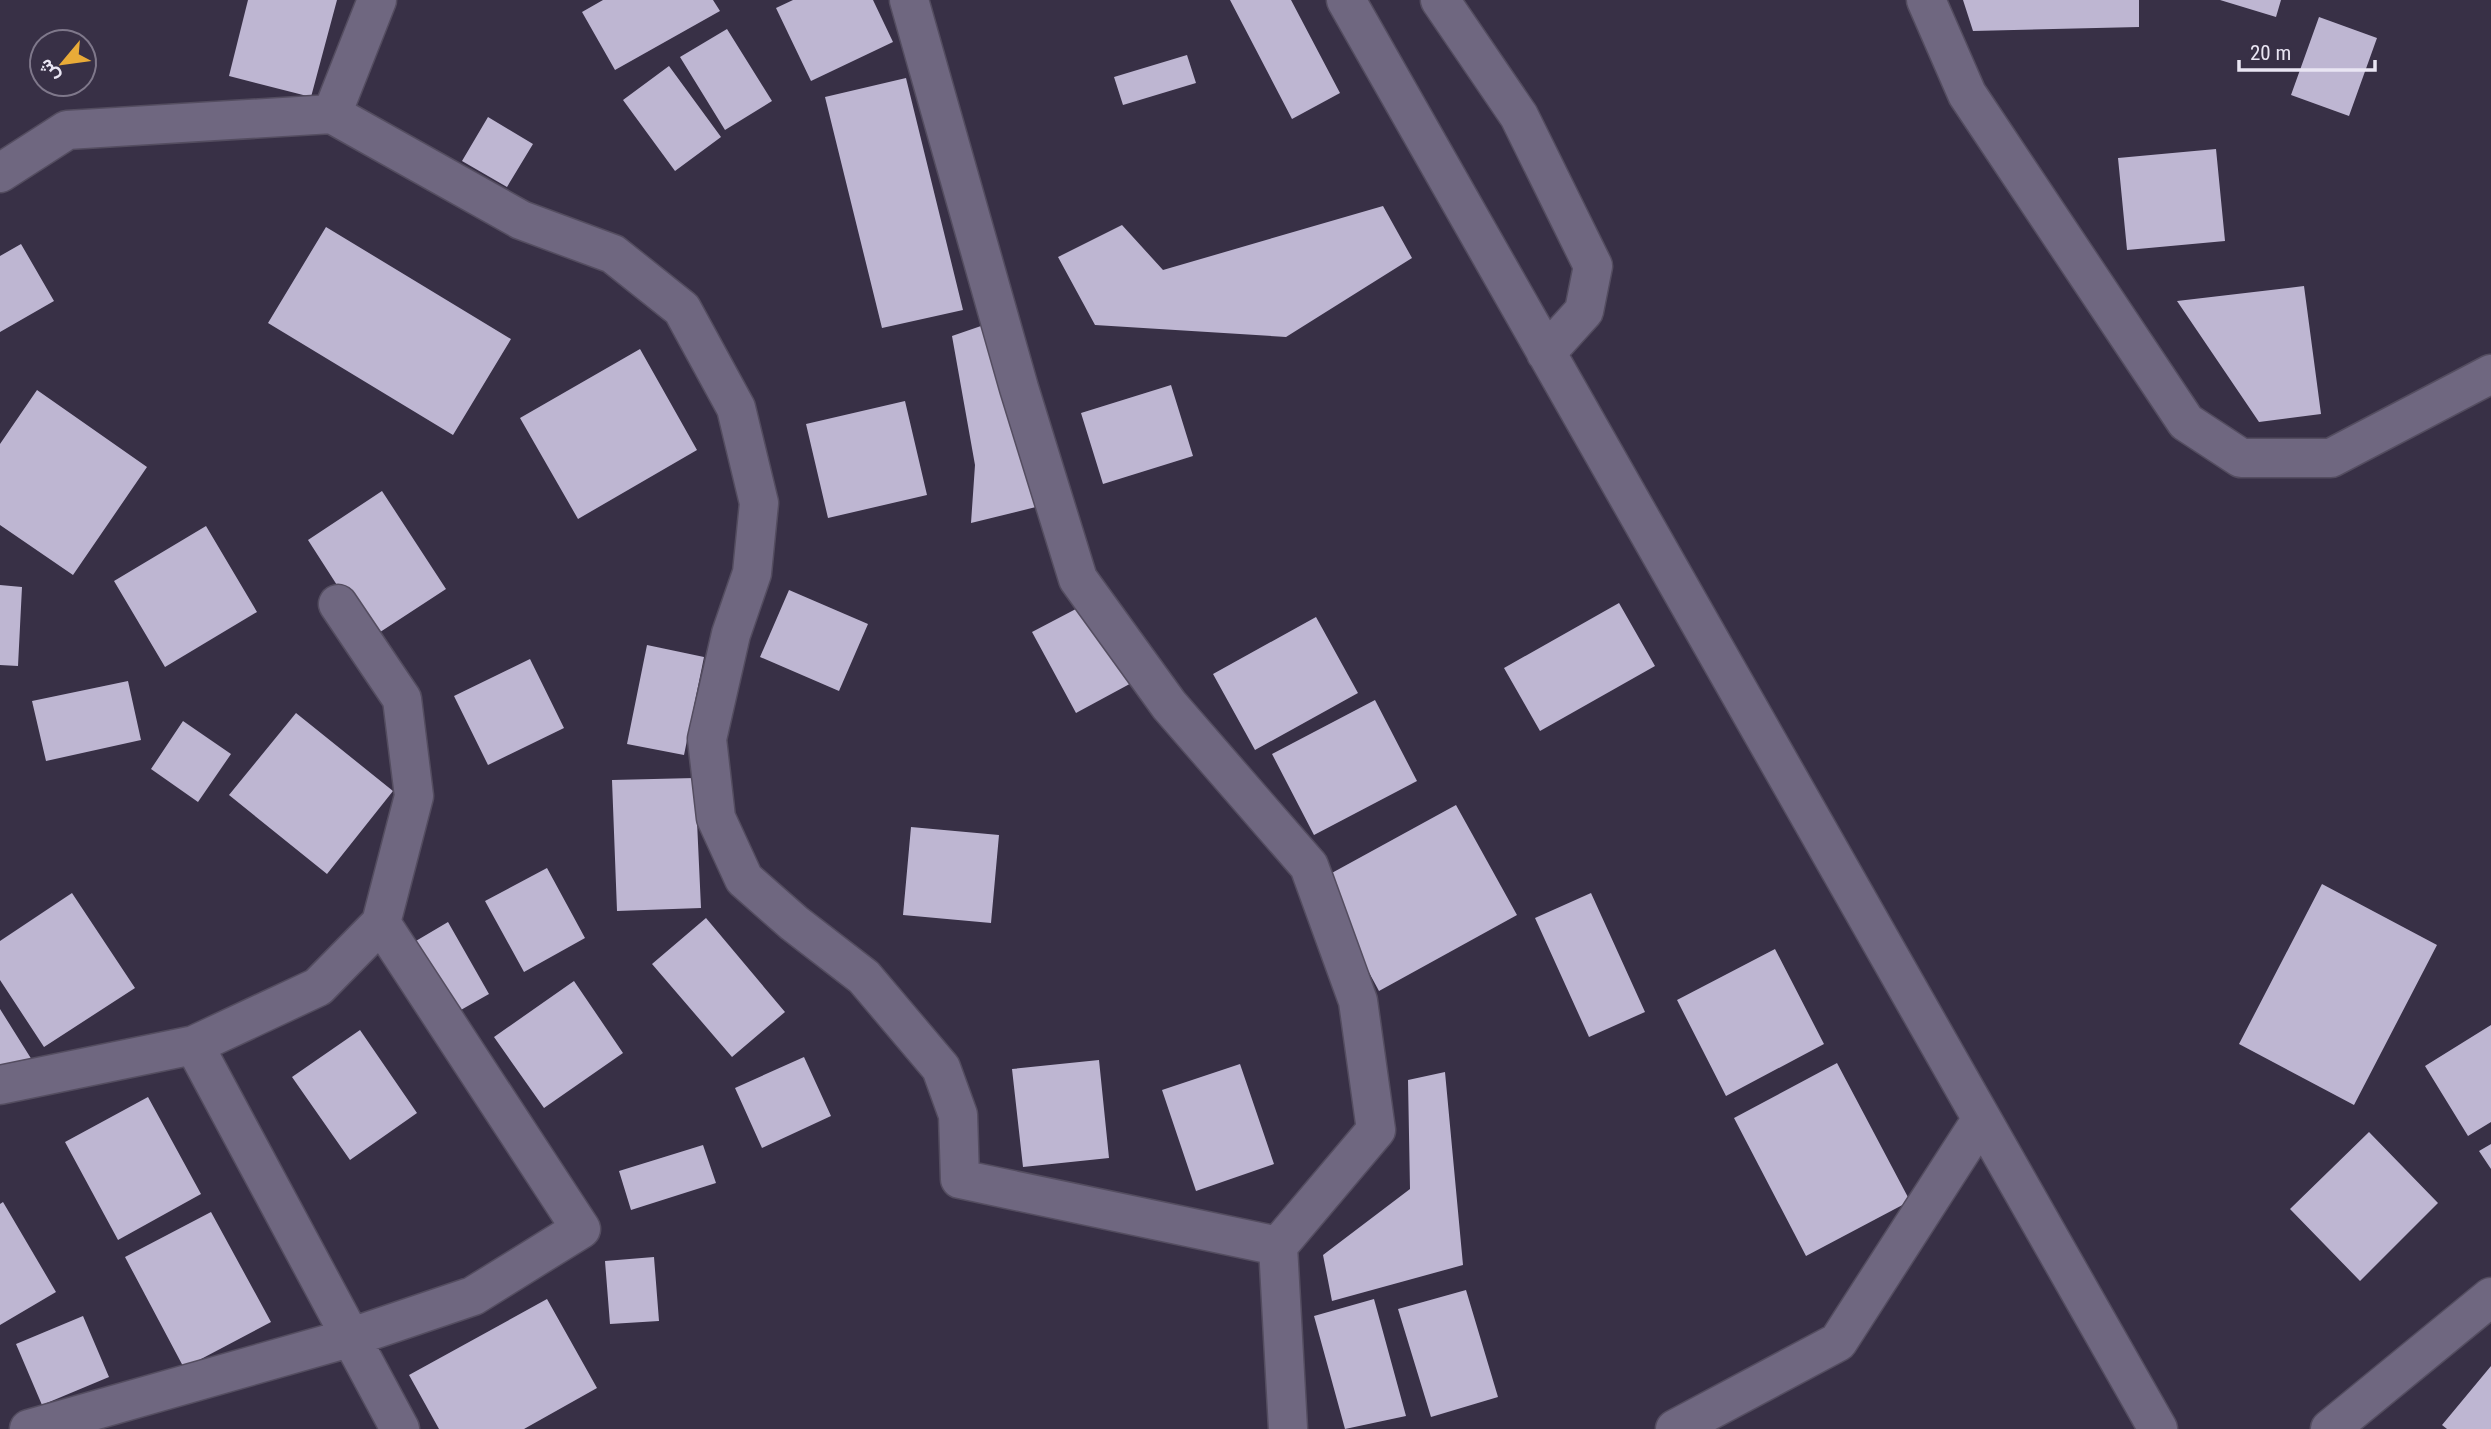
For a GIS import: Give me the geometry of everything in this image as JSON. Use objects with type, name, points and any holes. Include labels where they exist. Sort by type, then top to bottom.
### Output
[{"type":"street","points":[[332,114],[377,0]]},
{"type":"street","points":[[909,0],[1019,388],[1078,579],[1169,705],[1308,866],[1358,1001],[1376,1130],[1278,1247],[1288,1429]]},
{"type":"street","points":[[1346,0],[2158,1429]]},
{"type":"street","points":[[1440,0],[1520,116],[1593,266],[1584,312],[1546,352]]},
{"type":"street","points":[[1926,0],[1967,94],[2186,422],[2241,458],[2331,458],[2491,374]]},
{"type":"street","points":[[0,173],[67,130],[332,114],[521,220],[613,254],[682,309],[736,408],[759,503],[752,573],[731,634],[707,739],[716,818],[744,878],[794,923],[864,977],[941,1068],[958,1115],[960,1180],[1278,1247]]},
{"type":"street","points":[[0,1085],[194,1045],[318,987],[381,923],[414,796],[402,699],[338,604]]},
{"type":"street","points":[[29,1429],[349,1338],[473,1296],[581,1229],[381,923]]},
{"type":"street","points":[[194,1045],[400,1429]]},
{"type":"street","points":[[1675,1429],[1838,1342],[1981,1120]]},
{"type":"street","points":[[2330,1429],[2491,1297]]},
{"type":"building","points":[[248,0],[337,0],[311,97],[229,76]]},
{"type":"building","points":[[603,0],[713,0],[720,11],[615,70],[582,12]]},
{"type":"building","points":[[793,0],[873,0],[893,42],[811,81],[776,8]]},
{"type":"building","points":[[1230,0],[1291,0],[1340,93],[1292,119]]},
{"type":"building","points":[[1963,0],[2139,0],[2139,27],[1973,31]]},
{"type":"building","points":[[2220,0],[2281,0],[2276,17]]},
{"type":"building","points":[[2319,17],[2377,38],[2349,116],[2291,95]]},
{"type":"building","points":[[727,29],[772,101],[725,130],[680,57]]},
{"type":"building","points":[[1187,55],[1196,83],[1123,105],[1114,77]]},
{"type":"building","points":[[669,66],[721,137],[675,171],[623,100]]},
{"type":"building","points":[[906,78],[963,310],[882,328],[825,97]]},
{"type":"building","points":[[488,117],[533,144],[507,187],[462,161]]},
{"type":"building","points":[[2216,149],[2225,241],[2127,250],[2118,158]]},
{"type":"building","points":[[1383,206],[1412,258],[1286,337],[1095,325],[1058,257],[1122,225],[1163,270]]},
{"type":"building","points":[[326,227],[511,339],[453,435],[268,323]]},
{"type":"building","points":[[21,244],[54,301],[0,332],[0,256]]},
{"type":"building","points":[[2304,286],[2321,414],[2259,422],[2177,301]]},
{"type":"building","points":[[981,326],[1040,506],[971,523],[975,465],[952,336]]},
{"type":"building","points":[[640,349],[697,450],[578,519],[520,418]]},
{"type":"building","points":[[1171,385],[1193,456],[1103,484],[1081,413]]},
{"type":"building","points":[[37,390],[147,467],[73,575],[0,525],[0,444]]},
{"type":"building","points":[[905,401],[927,495],[828,518],[806,424]]},
{"type":"building","points":[[382,491],[446,589],[371,638],[308,540]]},
{"type":"building","points":[[206,526],[257,612],[165,667],[114,581]]},
{"type":"building","points":[[0,585],[22,587],[18,666],[0,665]]},
{"type":"building","points":[[789,590],[868,624],[839,691],[760,657]]},
{"type":"building","points":[[1093,600],[1137,680],[1076,713],[1032,632]]},
{"type":"building","points":[[1619,603],[1655,666],[1540,731],[1504,668]]},
{"type":"building","points":[[1316,617],[1358,693],[1255,750],[1213,674]]},
{"type":"building","points":[[647,645],[704,657],[684,755],[627,744]]},
{"type":"building","points":[[530,659],[564,728],[488,765],[454,696]]},
{"type":"building","points":[[128,681],[141,740],[46,761],[32,701]]},
{"type":"building","points":[[1375,700],[1417,781],[1314,835],[1272,754]]},
{"type":"building","points":[[296,713],[393,791],[327,874],[229,795]]},
{"type":"building","points":[[183,721],[231,754],[198,802],[151,769]]},
{"type":"building","points":[[695,778],[701,908],[617,911],[612,780]]},
{"type":"building","points":[[1456,805],[1517,915],[1379,991],[1319,880]]},
{"type":"building","points":[[911,827],[999,835],[991,923],[903,915]]},
{"type":"building","points":[[547,868],[585,938],[524,972],[485,901]]},
{"type":"building","points":[[2322,884],[2437,945],[2354,1105],[2239,1044]]},
{"type":"building","points":[[72,893],[135,988],[44,1047],[0,980],[0,941]]},
{"type":"building","points":[[1591,893],[1645,1012],[1589,1037],[1535,918]]},
{"type":"building","points":[[706,918],[785,1012],[732,1057],[652,964]]},
{"type":"building","points":[[448,922],[489,994],[445,1019],[404,948]]},
{"type":"building","points":[[1775,949],[1824,1044],[1726,1096],[1677,1000]]},
{"type":"building","points":[[574,981],[623,1053],[544,1108],[494,1037]]},
{"type":"building","points":[[0,1009],[32,1060],[0,1080]]},
{"type":"building","points":[[2491,1025],[2491,1122],[2468,1136],[2425,1066]]},
{"type":"building","points":[[360,1030],[417,1113],[350,1160],[292,1077]]},
{"type":"building","points":[[804,1057],[831,1116],[762,1148],[735,1088]]},
{"type":"building","points":[[1099,1060],[1109,1158],[1023,1167],[1012,1069]]},
{"type":"building","points":[[1837,1063],[1910,1201],[1806,1256],[1734,1118]]},
{"type":"building","points":[[1240,1064],[1274,1164],[1196,1191],[1162,1090]]},
{"type":"building","points":[[1445,1072],[1463,1265],[1332,1301],[1323,1255],[1410,1189],[1408,1080]]},
{"type":"building","points":[[148,1097],[201,1194],[118,1240],[65,1142]]},
{"type":"building","points":[[2369,1132],[2438,1203],[2360,1281],[2290,1209]]},
{"type":"building","points":[[2491,1144],[2491,1169],[2479,1151]]},
{"type":"building","points":[[703,1145],[716,1183],[631,1210],[619,1171]]},
{"type":"building","points":[[3,1202],[56,1292],[0,1325],[0,1204]]},
{"type":"building","points":[[211,1212],[271,1322],[184,1368],[125,1257]]},
{"type":"building","points":[[654,1257],[659,1321],[610,1324],[605,1261]]},
{"type":"building","points":[[1466,1290],[1498,1397],[1431,1417],[1398,1309]]},
{"type":"building","points":[[547,1299],[597,1388],[524,1429],[439,1429],[409,1375]]},
{"type":"building","points":[[1374,1299],[1406,1416],[1345,1429],[1314,1316]]},
{"type":"building","points":[[83,1316],[109,1377],[42,1405],[16,1344]]},
{"type":"building","points":[[2491,1366],[2491,1429],[2447,1429],[2442,1425]]}]
